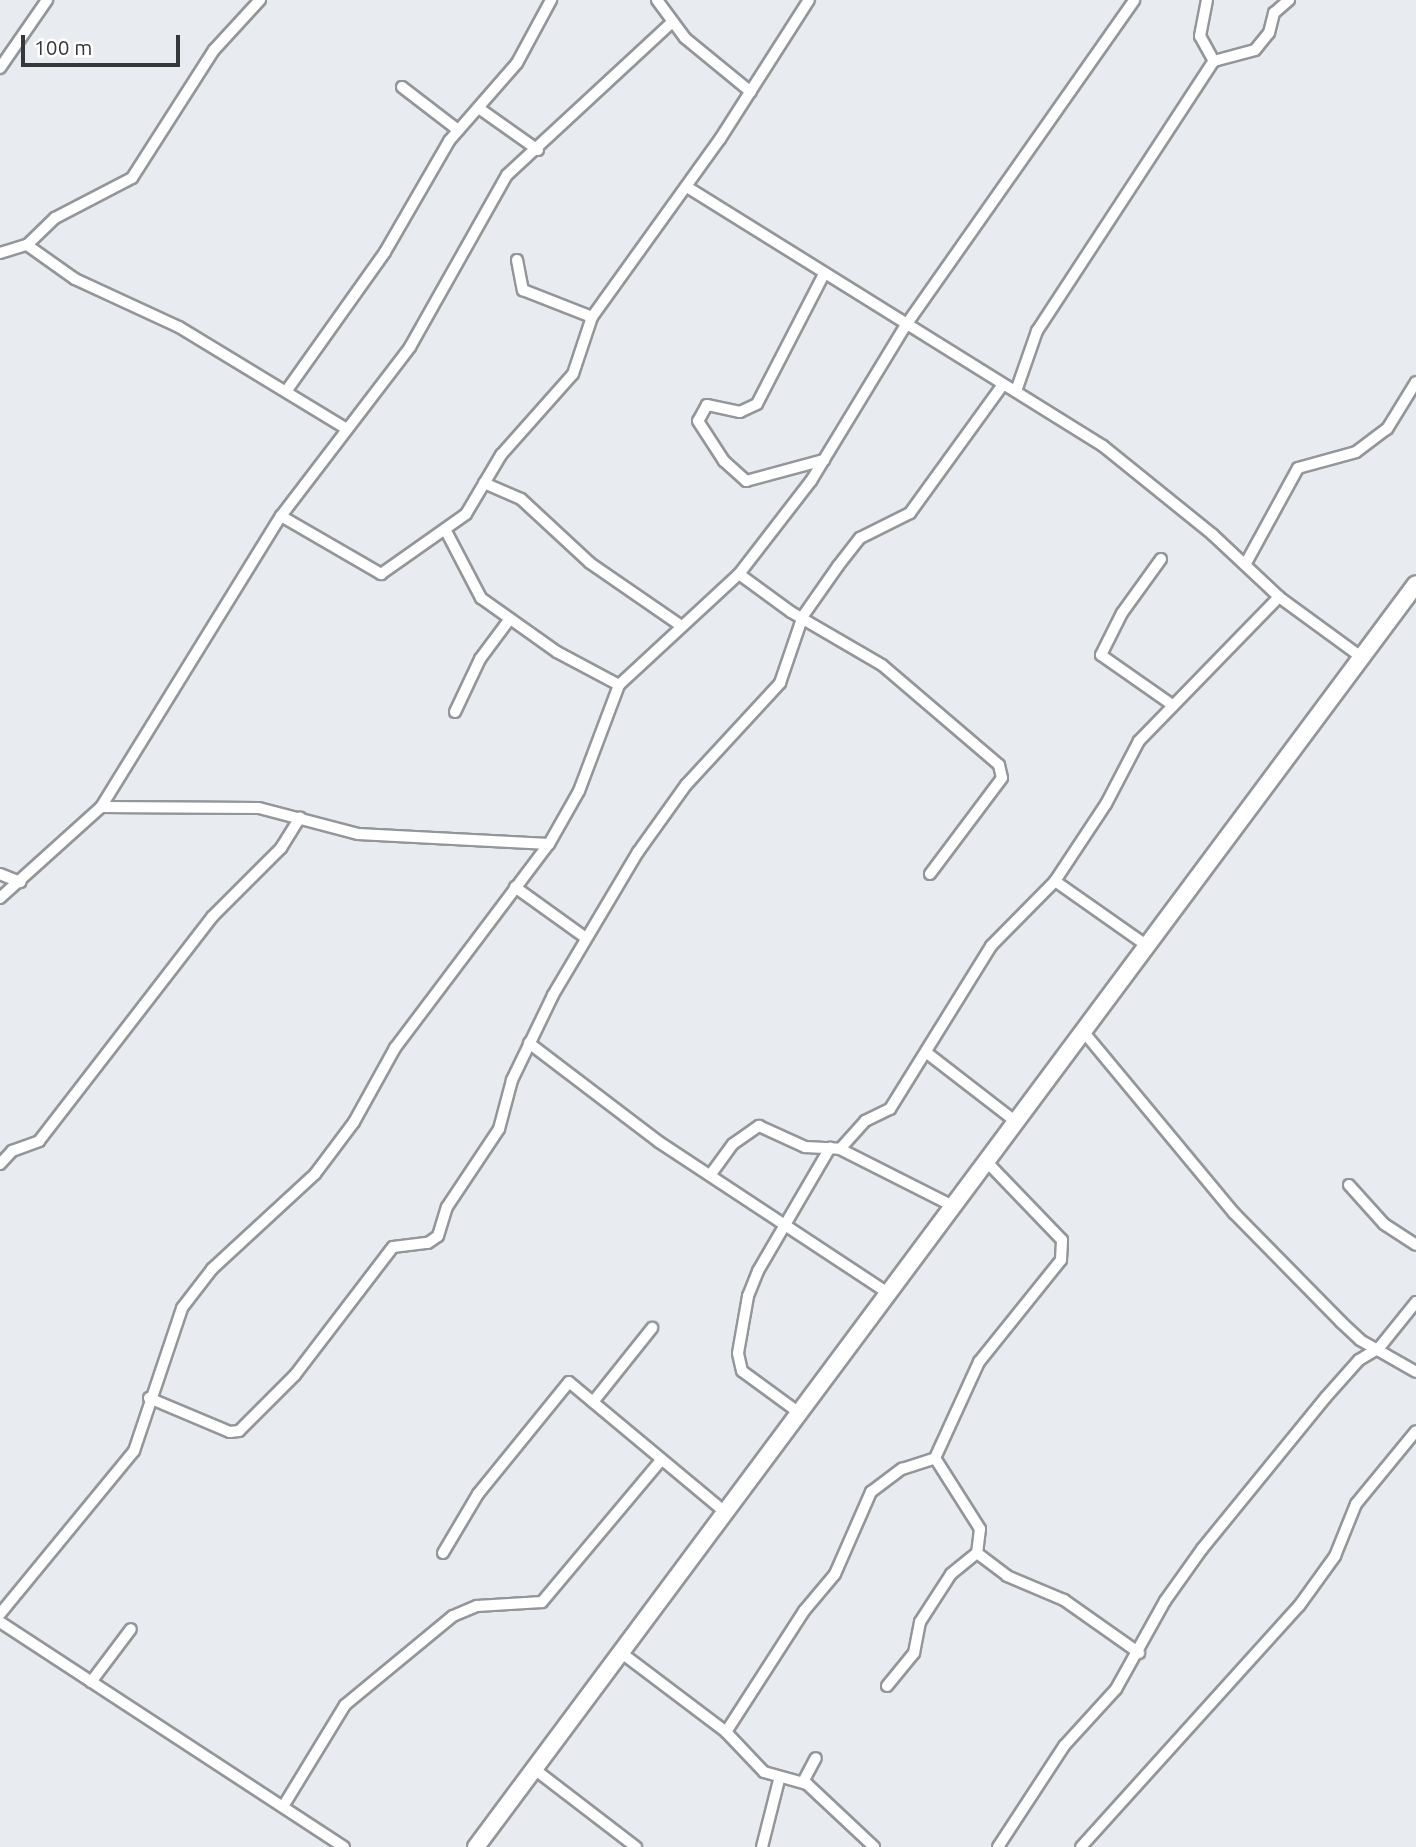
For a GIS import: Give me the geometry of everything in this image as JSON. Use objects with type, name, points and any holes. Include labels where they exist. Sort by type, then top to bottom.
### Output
[{"type":"main road","points":[[480,1845],[619,1651],[1416,584]]},
{"type":"street","points":[[0,68],[47,0]]},
{"type":"street","points":[[0,253],[27,245],[55,218],[138,172],[214,50],[260,0]]},
{"type":"street","points":[[287,390],[384,253],[458,130],[480,109],[517,63],[551,0]]},
{"type":"street","points":[[657,0],[671,23],[751,92]]},
{"type":"street","points":[[281,516],[381,574],[446,531],[466,514],[501,455],[573,374],[592,317],[687,187],[809,0]]},
{"type":"street","points":[[0,1614],[128,1461],[181,1308],[212,1269],[315,1174],[354,1122],[395,1048],[549,844],[579,792],[619,685],[680,625],[739,574],[824,460],[905,325],[1134,0]]},
{"type":"street","points":[[1207,0],[1200,36],[1214,61]]},
{"type":"street","points":[[1016,391],[1037,331],[1214,61],[1255,50],[1269,33],[1274,13],[1289,0]]},
{"type":"street","points":[[0,898],[101,807],[281,516],[345,428],[410,347],[507,175],[538,150],[671,23]]},
{"type":"street","points":[[402,87],[458,130]]},
{"type":"street","points":[[480,109],[538,150]]},
{"type":"street","points":[[687,187],[1002,386],[1016,391],[1103,446],[1246,563],[1279,597],[1360,656]]},
{"type":"street","points":[[27,245],[75,279],[178,327],[287,390],[345,428]]},
{"type":"street","points":[[517,260],[523,290],[592,317]]},
{"type":"street","points":[[824,274],[757,404],[740,412],[707,405],[698,421],[724,461],[746,481],[824,460]]},
{"type":"street","points":[[1246,563],[1298,468],[1356,452],[1387,429],[1416,382]]},
{"type":"street","points":[[149,1398],[239,1431],[295,1375],[393,1247],[428,1243],[438,1236],[447,1207],[499,1129],[512,1080],[586,938],[686,785],[780,683],[803,616],[860,538],[916,507],[1002,386]]},
{"type":"street","points":[[484,483],[521,499],[590,563],[680,625]]},
{"type":"street","points":[[446,531],[481,598],[509,620],[619,685]]},
{"type":"street","points":[[1161,559],[1122,613],[1101,655],[1171,704]]},
{"type":"street","points":[[739,574],[882,665],[1002,771],[996,787],[930,874]]},
{"type":"street","points":[[798,1412],[742,1371],[737,1361],[748,1296],[782,1225],[835,1148],[865,1121],[890,1109],[991,946],[1055,881],[1107,804],[1139,741],[1171,704],[1279,597]]},
{"type":"street","points":[[455,712],[481,659],[509,620]]},
{"type":"street","points":[[101,807],[258,808],[358,834],[549,844]]},
{"type":"street","points":[[0,1164],[12,1151],[39,1141],[212,917],[281,848],[300,818]]},
{"type":"street","points":[[0,874],[20,882]]},
{"type":"street","points":[[1055,881],[1146,945]]},
{"type":"street","points":[[515,887],[586,938]]},
{"type":"street","points":[[1082,1030],[1234,1213],[1350,1331],[1416,1372]]},
{"type":"street","points":[[529,1043],[659,1142],[888,1293]]},
{"type":"street","points":[[927,1053],[1016,1121]]},
{"type":"street","points":[[711,1174],[733,1144],[759,1126],[805,1147],[835,1148],[953,1206]]},
{"type":"street","points":[[726,1732],[835,1574],[871,1492],[902,1469],[935,1458],[979,1362],[1050,1276],[1063,1250],[1056,1233],[986,1161]]},
{"type":"street","points":[[1349,1185],[1384,1224],[1416,1245]]},
{"type":"street","points":[[998,1847],[1064,1746],[1116,1689],[1139,1653],[1165,1601],[1202,1549],[1326,1397],[1359,1360],[1379,1348],[1416,1302]]},
{"type":"street","points":[[593,1402],[652,1328]]},
{"type":"street","points":[[443,1553],[478,1494],[561,1386],[569,1382],[724,1511]]},
{"type":"street","points":[[1081,1847],[1299,1606],[1335,1556],[1356,1504],[1416,1431]]},
{"type":"street","points":[[887,1686],[914,1653],[920,1622],[951,1574],[977,1553],[981,1540],[974,1515],[935,1458]]},
{"type":"street","points":[[284,1805],[345,1705],[453,1616],[477,1606],[542,1602],[661,1460]]},
{"type":"street","points":[[977,1553],[1007,1576],[1064,1600],[1139,1653]]},
{"type":"street","points":[[0,1622],[284,1805],[341,1846]]},
{"type":"street","points":[[91,1682],[131,1629]]},
{"type":"street","points":[[619,1651],[726,1732],[759,1768],[779,1780],[803,1782],[874,1847]]},
{"type":"street","points":[[803,1782],[816,1758]]},
{"type":"street","points":[[533,1768],[636,1847]]},
{"type":"street","points":[[762,1847],[779,1780]]}]
